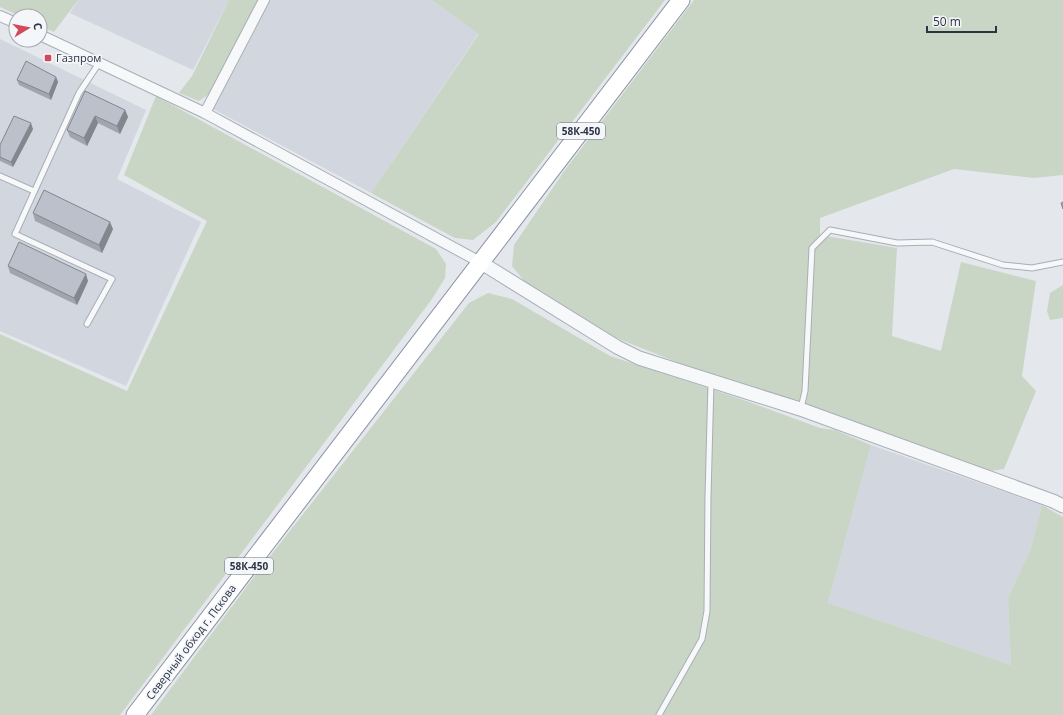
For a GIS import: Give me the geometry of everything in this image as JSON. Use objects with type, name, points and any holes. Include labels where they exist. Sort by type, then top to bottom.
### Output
[{"type":"highway","name":"58К-450","points":[[480,262],[681,0]]},
{"type":"highway","name":"Северный обход г. Пскова","points":[[135,715],[480,262]]},
{"type":"street","points":[[205,113],[264,0]]},
{"type":"street","points":[[48,38],[205,113],[480,262],[617,347],[640,358],[800,409],[1053,501],[1063,506]]},
{"type":"lane","points":[[87,324],[112,279],[15,234],[78,93],[99,62]]},
{"type":"lane","points":[[0,176],[34,191]]},
{"type":"lane","points":[[800,409],[805,391],[812,248],[830,230],[897,243],[932,242],[1003,265],[1032,268],[1063,262]]},
{"type":"lane","points":[[659,715],[702,639],[707,611],[711,381]]},
{"type":"shaded area","points":[[78,0],[229,0],[193,70],[70,13]]},
{"type":"shaded area","points":[[268,0],[432,0],[479,33],[371,193],[213,109]]},
{"type":"shaded area","points":[[0,39],[8,43],[8,48],[19,48],[146,110],[117,179],[201,222],[126,386],[0,331]]},
{"type":"shaded area","points":[[871,445],[1042,505],[1031,548],[1008,598],[1011,665],[828,603]]},
{"type":"green space","points":[[0,0],[78,0],[54,32],[48,29],[48,8],[8,8],[8,11],[0,7]]},
{"type":"green space","points":[[229,0],[259,0],[212,92],[199,101],[179,93],[192,76]]},
{"type":"green space","points":[[432,0],[665,0],[496,222],[473,240],[455,238],[371,193],[479,34]]},
{"type":"green space","points":[[694,0],[1063,0],[1063,175],[1034,178],[954,169],[820,218],[820,235],[897,248],[892,336],[941,351],[961,262],[1036,281],[1022,376],[1036,391],[1004,469],[990,471],[798,400],[778,396],[689,367],[614,337],[525,282],[512,266],[514,245],[565,170]]},
{"type":"green space","points":[[156,96],[436,249],[446,264],[445,278],[432,299],[120,715],[0,715],[0,334],[127,391],[207,221],[124,175]]},
{"type":"green space","points":[[1063,285],[1063,318],[1050,320],[1047,311],[1050,293]]},
{"type":"green space","points":[[488,293],[512,299],[610,356],[738,398],[820,428],[835,430],[871,445],[828,603],[1011,665],[1008,598],[1031,548],[1042,505],[1063,517],[1063,715],[151,715],[260,569],[469,303]]},
{"type":"building","points":[[26,61],[56,77],[49,94],[17,80]]},
{"type":"building","points":[[85,91],[125,110],[117,126],[95,116],[84,138],[67,130]]},
{"type":"building","points":[[14,116],[31,123],[11,162],[0,157],[0,145]]},
{"type":"building","points":[[44,190],[110,222],[99,245],[33,213]]},
{"type":"building","points":[[19,242],[86,274],[74,298],[8,266]]},
{"type":"place","name":"Газпром","points":[[48,58]]}]
